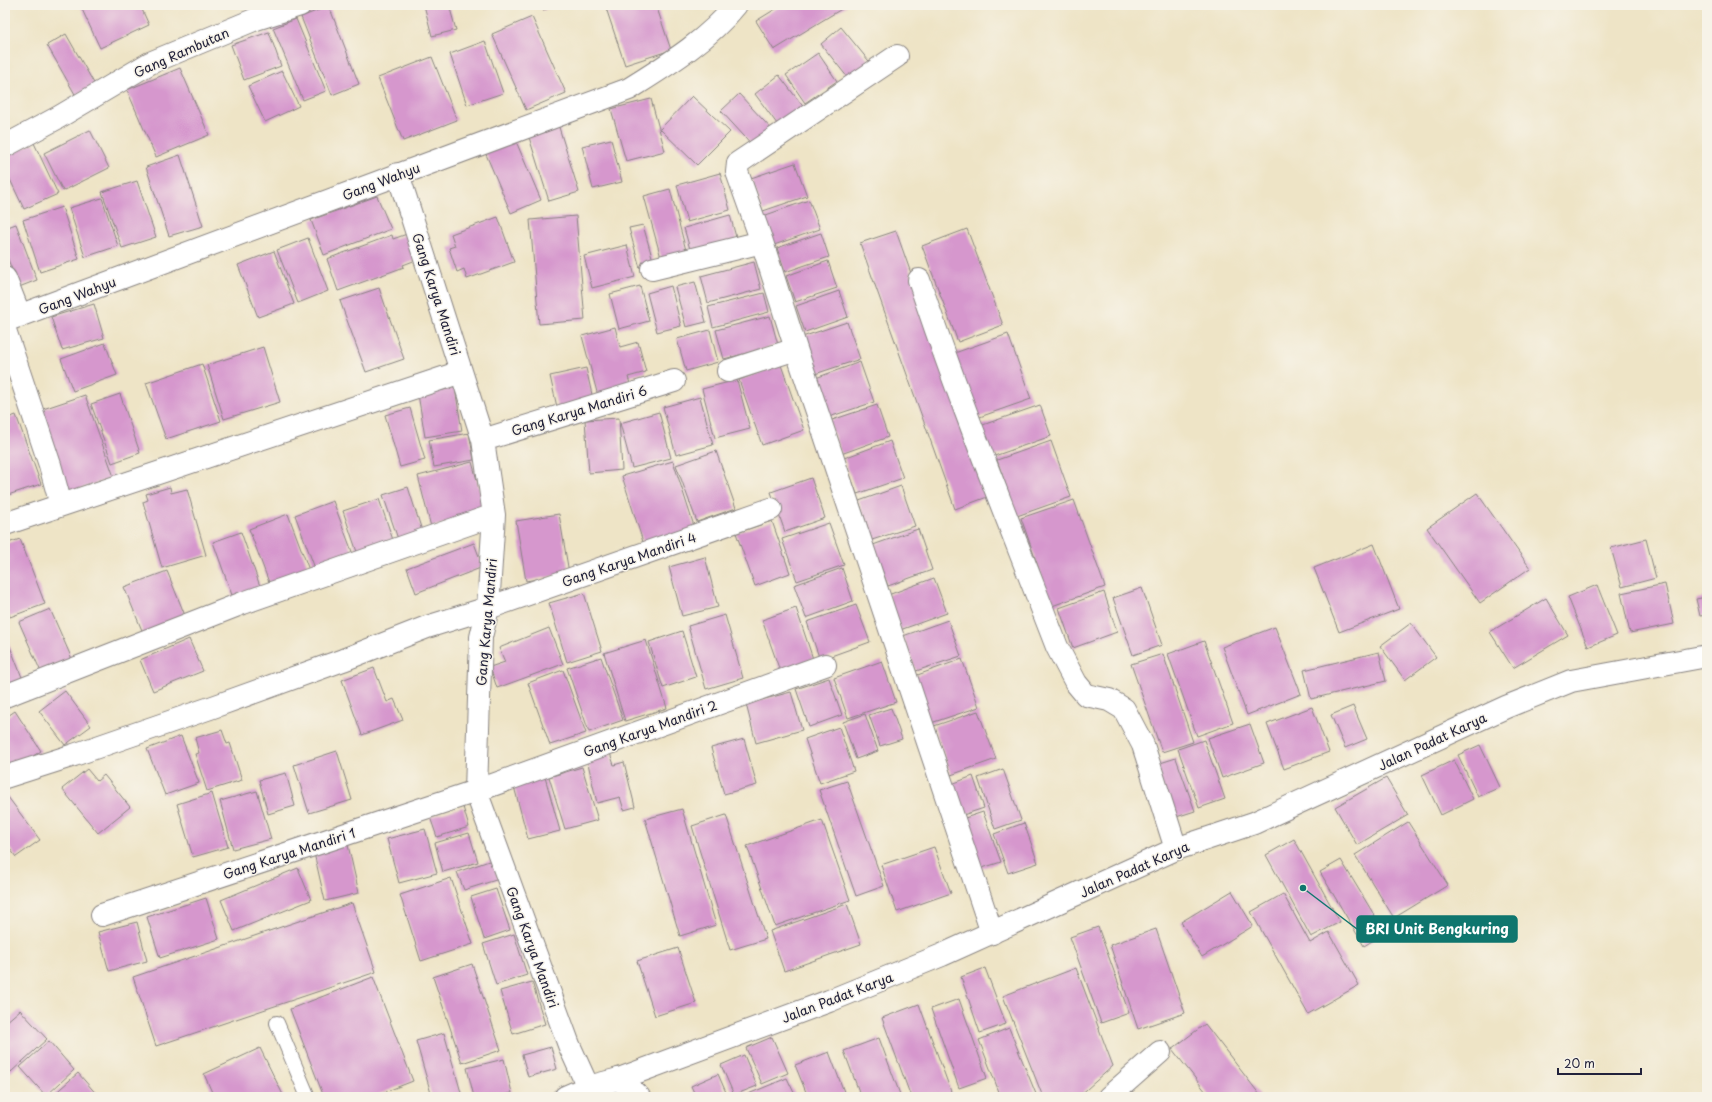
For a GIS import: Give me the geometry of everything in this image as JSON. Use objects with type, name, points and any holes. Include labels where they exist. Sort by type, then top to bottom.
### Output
[{"type":"street","name":"Gang Rambutan","points":[[5,146],[59,117],[150,63],[256,19],[300,5]]},
{"type":"street","name":"Gang Wahyu","points":[[10,323],[398,174],[629,89],[683,55],[736,5]]},
{"type":"street","points":[[897,56],[738,163],[737,172],[762,242],[796,349],[992,933]]},
{"type":"street","name":"Gang Karya Mandiri","points":[[398,174],[483,440],[494,515],[488,608],[482,637],[476,791],[569,1045],[588,1087]]},
{"type":"street","points":[[652,269],[762,242]]},
{"type":"street","points":[[5,278],[10,323],[61,505]]},
{"type":"street","points":[[920,280],[937,333],[962,401],[1057,647],[1076,683],[1086,695],[1109,700],[1124,709],[1143,746],[1176,849]]},
{"type":"street","points":[[728,371],[796,349]]},
{"type":"street","points":[[5,524],[461,372]]},
{"type":"street","name":"Gang Karya Mandiri 6","points":[[483,440],[674,380]]},
{"type":"street","name":"Gang Karya Mandiri 4","points":[[5,777],[213,707],[343,660],[427,626],[488,608],[771,509]]},
{"type":"street","points":[[5,696],[243,603],[494,515]]},
{"type":"street","name":"Jalan Padat Karya","points":[[565,1097],[588,1087],[619,1079],[829,1001],[992,933],[1176,849],[1254,823],[1506,707],[1571,681],[1707,656]]},
{"type":"street","name":"Gang Karya Mandiri 2","points":[[476,791],[824,665]]},
{"type":"street","name":"Gang Karya Mandiri 1","points":[[102,915],[476,791]]},
{"type":"street","points":[[1109,1097],[1160,1052]]},
{"type":"street","points":[[619,1079],[639,1097]]},
{"type":"lane","points":[[277,1023],[308,1097]]},
{"type":"building","points":[[80,5],[140,5],[149,25],[100,48]]},
{"type":"building","points":[[424,5],[449,5],[456,30],[432,36]]},
{"type":"building","points":[[541,5],[558,5],[543,10]]},
{"type":"building","points":[[605,5],[656,5],[671,50],[625,65]]},
{"type":"building","points":[[782,5],[848,5],[774,50],[756,21]]},
{"type":"building","points":[[329,6],[359,84],[332,95],[301,17]]},
{"type":"building","points":[[532,17],[566,93],[526,110],[492,34]]},
{"type":"building","points":[[296,19],[326,91],[303,100],[273,28]]},
{"type":"building","points":[[841,27],[873,66],[852,83],[821,44]]},
{"type":"building","points":[[269,32],[281,66],[244,80],[231,45]]},
{"type":"building","points":[[66,34],[95,85],[76,96],[47,45]]},
{"type":"building","points":[[485,41],[503,93],[467,105],[450,54]]},
{"type":"building","points":[[818,53],[837,81],[805,103],[786,75]]},
{"type":"building","points":[[432,57],[457,120],[403,141],[378,78]]},
{"type":"building","points":[[180,68],[209,135],[156,157],[127,90]]},
{"type":"building","points":[[282,71],[299,106],[265,122],[248,86]]},
{"type":"building","points":[[779,75],[808,113],[783,132],[755,94]]},
{"type":"building","points":[[739,94],[775,133],[756,149],[721,111]]},
{"type":"building","points":[[692,96],[730,132],[697,165],[660,129]]},
{"type":"building","points":[[651,99],[665,151],[626,161],[611,109]]},
{"type":"building","points":[[558,124],[579,192],[549,201],[528,134]]},
{"type":"building","points":[[90,130],[109,168],[63,191],[44,153]]},
{"type":"building","points":[[515,139],[541,200],[511,213],[485,152]]},
{"type":"building","points":[[611,139],[622,182],[593,189],[582,146]]},
{"type":"building","points":[[34,143],[58,194],[24,209],[5,169],[5,156]]},
{"type":"building","points":[[180,155],[203,226],[169,236],[146,167]]},
{"type":"building","points":[[795,163],[807,196],[763,211],[751,178]]},
{"type":"building","points":[[720,173],[730,210],[687,222],[677,185]]},
{"type":"building","points":[[137,181],[156,237],[122,248],[102,192]]},
{"type":"building","points":[[670,189],[688,258],[663,265],[644,196]]},
{"type":"building","points":[[377,196],[391,229],[324,255],[311,220]]},
{"type":"building","points":[[102,198],[118,246],[85,257],[69,208]]},
{"type":"building","points":[[809,200],[820,229],[774,245],[763,216]]},
{"type":"building","points":[[62,207],[79,259],[40,272],[23,220]]},
{"type":"building","points":[[730,215],[739,248],[693,260],[684,228]]},
{"type":"building","points":[[576,216],[585,320],[539,324],[530,220]]},
{"type":"building","points":[[498,217],[514,262],[467,279],[464,269],[457,272],[449,248],[455,246],[451,234]]},
{"type":"building","points":[[16,224],[37,280],[19,287],[5,252],[5,228]]},
{"type":"building","points":[[643,225],[654,264],[640,268],[629,228]]},
{"type":"building","points":[[967,229],[1003,325],[958,342],[922,246]]},
{"type":"building","points":[[896,231],[990,496],[955,509],[860,243]]},
{"type":"building","points":[[821,233],[829,257],[785,272],[777,248]]},
{"type":"building","points":[[407,234],[416,260],[403,265],[404,267],[338,291],[327,259],[392,235],[393,239]]},
{"type":"building","points":[[308,238],[328,291],[298,303],[277,250]]},
{"type":"building","points":[[627,245],[635,277],[592,288],[584,256]]},
{"type":"building","points":[[274,251],[294,304],[258,317],[238,265]]},
{"type":"building","points":[[828,261],[837,288],[795,302],[786,276]]},
{"type":"building","points":[[754,262],[761,289],[708,303],[701,276]]},
{"type":"building","points":[[695,282],[706,322],[686,327],[675,287]]},
{"type":"building","points":[[640,286],[649,321],[619,329],[610,294]]},
{"type":"building","points":[[671,286],[681,326],[657,332],[647,293]]},
{"type":"building","points":[[379,288],[404,359],[366,372],[340,301]]},
{"type":"building","points":[[839,291],[848,317],[805,332],[796,306]]},
{"type":"building","points":[[764,293],[769,312],[713,327],[708,307]]},
{"type":"building","points":[[94,304],[104,338],[62,350],[51,317]]},
{"type":"building","points":[[770,316],[778,345],[724,359],[716,330]]},
{"type":"building","points":[[847,322],[860,359],[812,375],[799,338]]},
{"type":"building","points":[[615,327],[620,347],[638,342],[646,372],[628,377],[631,387],[598,396],[582,336]]},
{"type":"building","points":[[710,330],[718,362],[686,371],[677,339]]},
{"type":"building","points":[[1008,334],[1031,399],[971,420],[949,355]]},
{"type":"building","points":[[105,343],[117,375],[73,391],[61,359]]},
{"type":"building","points":[[263,347],[280,402],[224,419],[207,365]]},
{"type":"building","points":[[860,362],[874,402],[826,418],[813,379]]},
{"type":"building","points":[[202,364],[221,421],[166,439],[146,383]]},
{"type":"building","points":[[781,365],[804,430],[762,445],[739,380]]},
{"type":"building","points":[[586,368],[595,408],[559,416],[550,376]]},
{"type":"building","points":[[737,380],[750,429],[715,438],[702,389]]},
{"type":"building","points":[[455,388],[462,431],[425,437],[418,394]]},
{"type":"building","points":[[120,394],[140,453],[112,463],[91,404]]},
{"type":"building","points":[[85,395],[114,477],[69,493],[40,410]]},
{"type":"building","points":[[700,397],[713,445],[676,455],[663,407]]},
{"type":"building","points":[[877,405],[888,437],[841,454],[829,421]]},
{"type":"building","points":[[1040,405],[1051,436],[986,459],[974,428]]},
{"type":"building","points":[[410,408],[425,460],[400,467],[385,415]]},
{"type":"building","points":[[659,412],[671,458],[632,468],[620,423]]},
{"type":"building","points":[[16,415],[41,484],[5,496],[5,419]]},
{"type":"building","points":[[619,418],[622,470],[589,473],[585,420]]},
{"type":"building","points":[[469,433],[474,460],[434,467],[429,440]]},
{"type":"building","points":[[890,441],[903,478],[857,494],[844,458]]},
{"type":"building","points":[[1051,441],[1071,497],[1017,516],[997,460]]},
{"type":"building","points":[[716,451],[736,508],[697,522],[676,465]]},
{"type":"building","points":[[673,461],[695,529],[644,545],[622,476]]},
{"type":"building","points":[[472,462],[486,513],[431,527],[418,476]]},
{"type":"building","points":[[811,478],[825,518],[785,532],[771,492]]},
{"type":"building","points":[[901,486],[915,526],[872,540],[859,501]]},
{"type":"building","points":[[170,487],[171,493],[187,489],[206,555],[162,568],[143,502],[148,500],[146,494]]},
{"type":"building","points":[[408,487],[423,534],[399,542],[383,495]]},
{"type":"building","points":[[1477,493],[1530,568],[1480,603],[1427,528]]},
{"type":"building","points":[[379,499],[393,540],[357,552],[343,511]]},
{"type":"building","points":[[1074,500],[1105,587],[1052,606],[1021,518]]},
{"type":"building","points":[[333,501],[354,557],[316,571],[295,515]]},
{"type":"building","points":[[288,514],[309,570],[270,585],[249,529]]},
{"type":"building","points":[[559,514],[569,573],[526,581],[516,521]]},
{"type":"building","points":[[772,521],[790,573],[755,586],[736,533]]},
{"type":"building","points":[[829,523],[844,565],[797,581],[782,539]]},
{"type":"building","points":[[918,529],[932,570],[888,586],[873,545]]},
{"type":"building","points":[[241,532],[261,589],[233,598],[213,542]]},
{"type":"building","points":[[20,539],[45,604],[10,617],[5,603],[5,544]]},
{"type":"building","points":[[1646,539],[1656,578],[1622,587],[1611,548]]},
{"type":"building","points":[[474,543],[483,567],[416,593],[407,568]]},
{"type":"building","points":[[1374,544],[1399,609],[1339,632],[1314,568]]},
{"type":"building","points":[[705,557],[718,607],[682,616],[669,567]]},
{"type":"building","points":[[842,568],[853,601],[806,618],[794,585]]},
{"type":"building","points":[[167,571],[188,623],[146,640],[124,587]]},
{"type":"building","points":[[934,578],[947,613],[900,630],[888,595]]},
{"type":"building","points":[[1665,584],[1674,624],[1630,633],[1621,593]]},
{"type":"building","points":[[1597,585],[1617,635],[1588,647],[1568,597]]},
{"type":"building","points":[[1142,588],[1162,645],[1133,655],[1113,598]]},
{"type":"building","points":[[1104,592],[1117,632],[1073,648],[1059,608]]},
{"type":"building","points":[[584,593],[602,651],[567,662],[549,603]]},
{"type":"building","points":[[1707,597],[1707,615],[1700,616],[1696,599]]},
{"type":"building","points":[[1546,598],[1568,635],[1513,668],[1490,632]]},
{"type":"building","points":[[856,605],[870,642],[820,660],[807,622]]},
{"type":"building","points":[[796,608],[813,659],[780,671],[762,620]]},
{"type":"building","points":[[50,609],[72,659],[41,672],[19,622]]},
{"type":"building","points":[[725,615],[743,678],[706,689],[688,626]]},
{"type":"building","points":[[948,620],[961,656],[916,671],[903,636]]},
{"type":"building","points":[[1411,623],[1436,657],[1405,680],[1380,646]]},
{"type":"building","points":[[1275,627],[1301,694],[1247,715],[1222,647]]},
{"type":"building","points":[[549,628],[563,664],[497,688],[490,667],[505,662],[499,648]]},
{"type":"building","points":[[682,631],[696,677],[663,688],[649,642]]},
{"type":"building","points":[[5,634],[25,685],[5,692]]},
{"type":"building","points":[[189,639],[203,671],[153,691],[140,660]]},
{"type":"building","points":[[646,640],[667,708],[625,721],[604,653]]},
{"type":"building","points":[[1204,641],[1233,723],[1197,736],[1168,654]]},
{"type":"building","points":[[1379,652],[1386,681],[1311,699],[1304,670]]},
{"type":"building","points":[[1163,654],[1193,742],[1162,752],[1131,664]]},
{"type":"building","points":[[601,657],[623,720],[589,732],[567,668]]},
{"type":"building","points":[[962,659],[979,707],[928,724],[912,677]]},
{"type":"building","points":[[882,661],[896,702],[848,718],[834,678]]},
{"type":"building","points":[[374,668],[387,702],[394,699],[403,720],[362,735],[342,680]]},
{"type":"building","points":[[563,670],[586,733],[550,745],[528,683]]},
{"type":"building","points":[[829,678],[842,715],[809,727],[796,689]]},
{"type":"building","points":[[65,691],[91,726],[65,745],[39,711]]},
{"type":"building","points":[[791,692],[802,730],[756,743],[746,704]]},
{"type":"building","points":[[1353,706],[1367,739],[1345,748],[1331,715]]},
{"type":"building","points":[[1312,707],[1329,752],[1284,769],[1267,724]]},
{"type":"building","points":[[891,708],[902,739],[880,746],[869,715]]},
{"type":"building","points":[[15,711],[41,751],[8,772],[5,767],[5,718]]},
{"type":"building","points":[[978,711],[996,759],[951,775],[934,726]]},
{"type":"building","points":[[865,714],[878,751],[856,759],[843,722]]},
{"type":"building","points":[[1250,724],[1264,763],[1222,778],[1208,738]]},
{"type":"building","points":[[839,727],[854,771],[820,783],[805,739]]},
{"type":"building","points":[[222,730],[227,744],[230,743],[242,780],[207,791],[195,754],[199,753],[195,738]]},
{"type":"building","points":[[181,736],[199,783],[165,795],[147,749]]},
{"type":"building","points":[[744,739],[757,785],[724,794],[711,748]]},
{"type":"building","points":[[1204,740],[1225,799],[1199,808],[1178,749]]},
{"type":"building","points":[[1480,745],[1500,787],[1478,797],[1458,755]]},
{"type":"building","points":[[337,751],[352,800],[309,813],[294,765]]},
{"type":"building","points":[[610,753],[614,765],[624,762],[635,807],[624,810],[620,797],[597,803],[587,759]]},
{"type":"building","points":[[1176,758],[1195,811],[1173,818],[1154,765]]},
{"type":"building","points":[[1454,760],[1473,799],[1441,815],[1422,775]]},
{"type":"building","points":[[582,767],[598,820],[565,829],[549,777]]},
{"type":"building","points":[[87,769],[97,781],[104,775],[130,807],[98,833],[62,789]]},
{"type":"building","points":[[1003,769],[1021,820],[995,829],[978,778]]},
{"type":"building","points":[[543,770],[560,831],[528,839],[512,779]]},
{"type":"building","points":[[286,773],[295,806],[268,814],[259,780]]},
{"type":"building","points":[[973,776],[984,808],[960,816],[949,785]]},
{"type":"building","points":[[1386,778],[1408,815],[1357,845],[1335,807]]},
{"type":"building","points":[[847,781],[884,886],[856,896],[819,790]]},
{"type":"building","points":[[257,791],[271,839],[233,849],[220,801]]},
{"type":"building","points":[[5,793],[40,840],[16,857],[5,842]]},
{"type":"building","points":[[212,793],[228,847],[193,857],[177,804]]},
{"type":"building","points":[[463,807],[469,827],[437,837],[430,817]]},
{"type":"building","points":[[682,809],[716,925],[680,936],[645,819]]},
{"type":"building","points":[[983,812],[1001,862],[976,870],[959,820]]},
{"type":"building","points":[[726,815],[766,939],[730,950],[692,826]]},
{"type":"building","points":[[822,820],[850,900],[775,926],[747,846]]},
{"type":"building","points":[[1408,822],[1448,885],[1394,918],[1355,855]]},
{"type":"building","points":[[1024,823],[1038,863],[1008,873],[994,834]]},
{"type":"building","points":[[425,829],[437,873],[399,883],[387,839]]},
{"type":"building","points":[[469,833],[478,862],[443,872],[435,843]]},
{"type":"building","points":[[1294,839],[1340,922],[1311,937],[1266,855]]},
{"type":"building","points":[[348,845],[359,893],[325,901],[314,853]]},
{"type":"building","points":[[934,847],[951,893],[897,912],[881,865]]},
{"type":"building","points":[[492,860],[499,879],[464,890],[457,872]]},
{"type":"building","points":[[1341,860],[1385,933],[1364,946],[1320,872]]},
{"type":"building","points":[[298,868],[311,900],[234,931],[221,900]]},
{"type":"building","points":[[451,878],[473,944],[421,961],[400,895]]},
{"type":"building","points":[[496,889],[510,930],[484,939],[471,897]]},
{"type":"building","points":[[1232,891],[1253,926],[1202,957],[1181,922]]},
{"type":"building","points":[[1283,894],[1310,943],[1329,932],[1359,985],[1308,1014],[1251,912]]},
{"type":"building","points":[[206,898],[219,939],[160,958],[147,917]]},
{"type":"building","points":[[352,903],[376,972],[156,1046],[133,977]]},
{"type":"building","points":[[847,904],[861,944],[784,971],[770,931]]},
{"type":"building","points":[[137,922],[147,961],[109,971],[98,932]]},
{"type":"building","points":[[1098,927],[1129,1013],[1101,1023],[1070,937]]},
{"type":"building","points":[[1156,929],[1185,1013],[1138,1029],[1110,945]]},
{"type":"building","points":[[514,934],[527,975],[496,985],[483,944]]},
{"type":"building","points":[[678,948],[696,1003],[655,1016],[637,961]]},
{"type":"building","points":[[472,964],[501,1050],[462,1063],[433,977]]},
{"type":"building","points":[[985,968],[1006,1024],[980,1033],[961,977]]},
{"type":"building","points":[[1076,968],[1113,1066],[1078,1097],[1043,1097],[1003,996]]},
{"type":"building","points":[[373,977],[413,1081],[372,1097],[324,1097],[290,1009]]},
{"type":"building","points":[[532,982],[545,1024],[513,1034],[500,991]]},
{"type":"building","points":[[959,999],[987,1078],[959,1088],[931,1009]]},
{"type":"building","points":[[919,1004],[953,1097],[911,1097],[882,1018]]},
{"type":"building","points":[[20,1010],[47,1039],[11,1072],[5,1065],[5,1023]]},
{"type":"building","points":[[1205,1024],[1260,1095],[1257,1097],[1210,1097],[1172,1049]]},
{"type":"building","points":[[1009,1028],[1036,1094],[1029,1097],[1001,1097],[979,1040]]},
{"type":"building","points":[[444,1033],[462,1096],[432,1097],[416,1041]]},
{"type":"building","points":[[772,1037],[788,1073],[762,1084],[746,1048]]},
{"type":"building","points":[[879,1038],[901,1097],[861,1097],[844,1051]]},
{"type":"building","points":[[49,1041],[74,1070],[46,1096],[20,1067]]},
{"type":"building","points":[[551,1047],[557,1069],[528,1077],[522,1055]]},
{"type":"building","points":[[260,1048],[284,1097],[214,1097],[204,1074]]},
{"type":"building","points":[[829,1052],[846,1097],[808,1097],[795,1065]]},
{"type":"building","points":[[744,1055],[757,1086],[734,1095],[721,1065]]},
{"type":"building","points":[[504,1059],[512,1093],[495,1097],[474,1097],[467,1068]]},
{"type":"building","points":[[78,1073],[99,1097],[51,1097]]},
{"type":"building","points":[[718,1074],[728,1097],[696,1097],[691,1086]]},
{"type":"building","points":[[787,1078],[796,1097],[741,1097]]},
{"type":"place","name":"BRI Unit Bengkuring","points":[[1303,888]]}]
